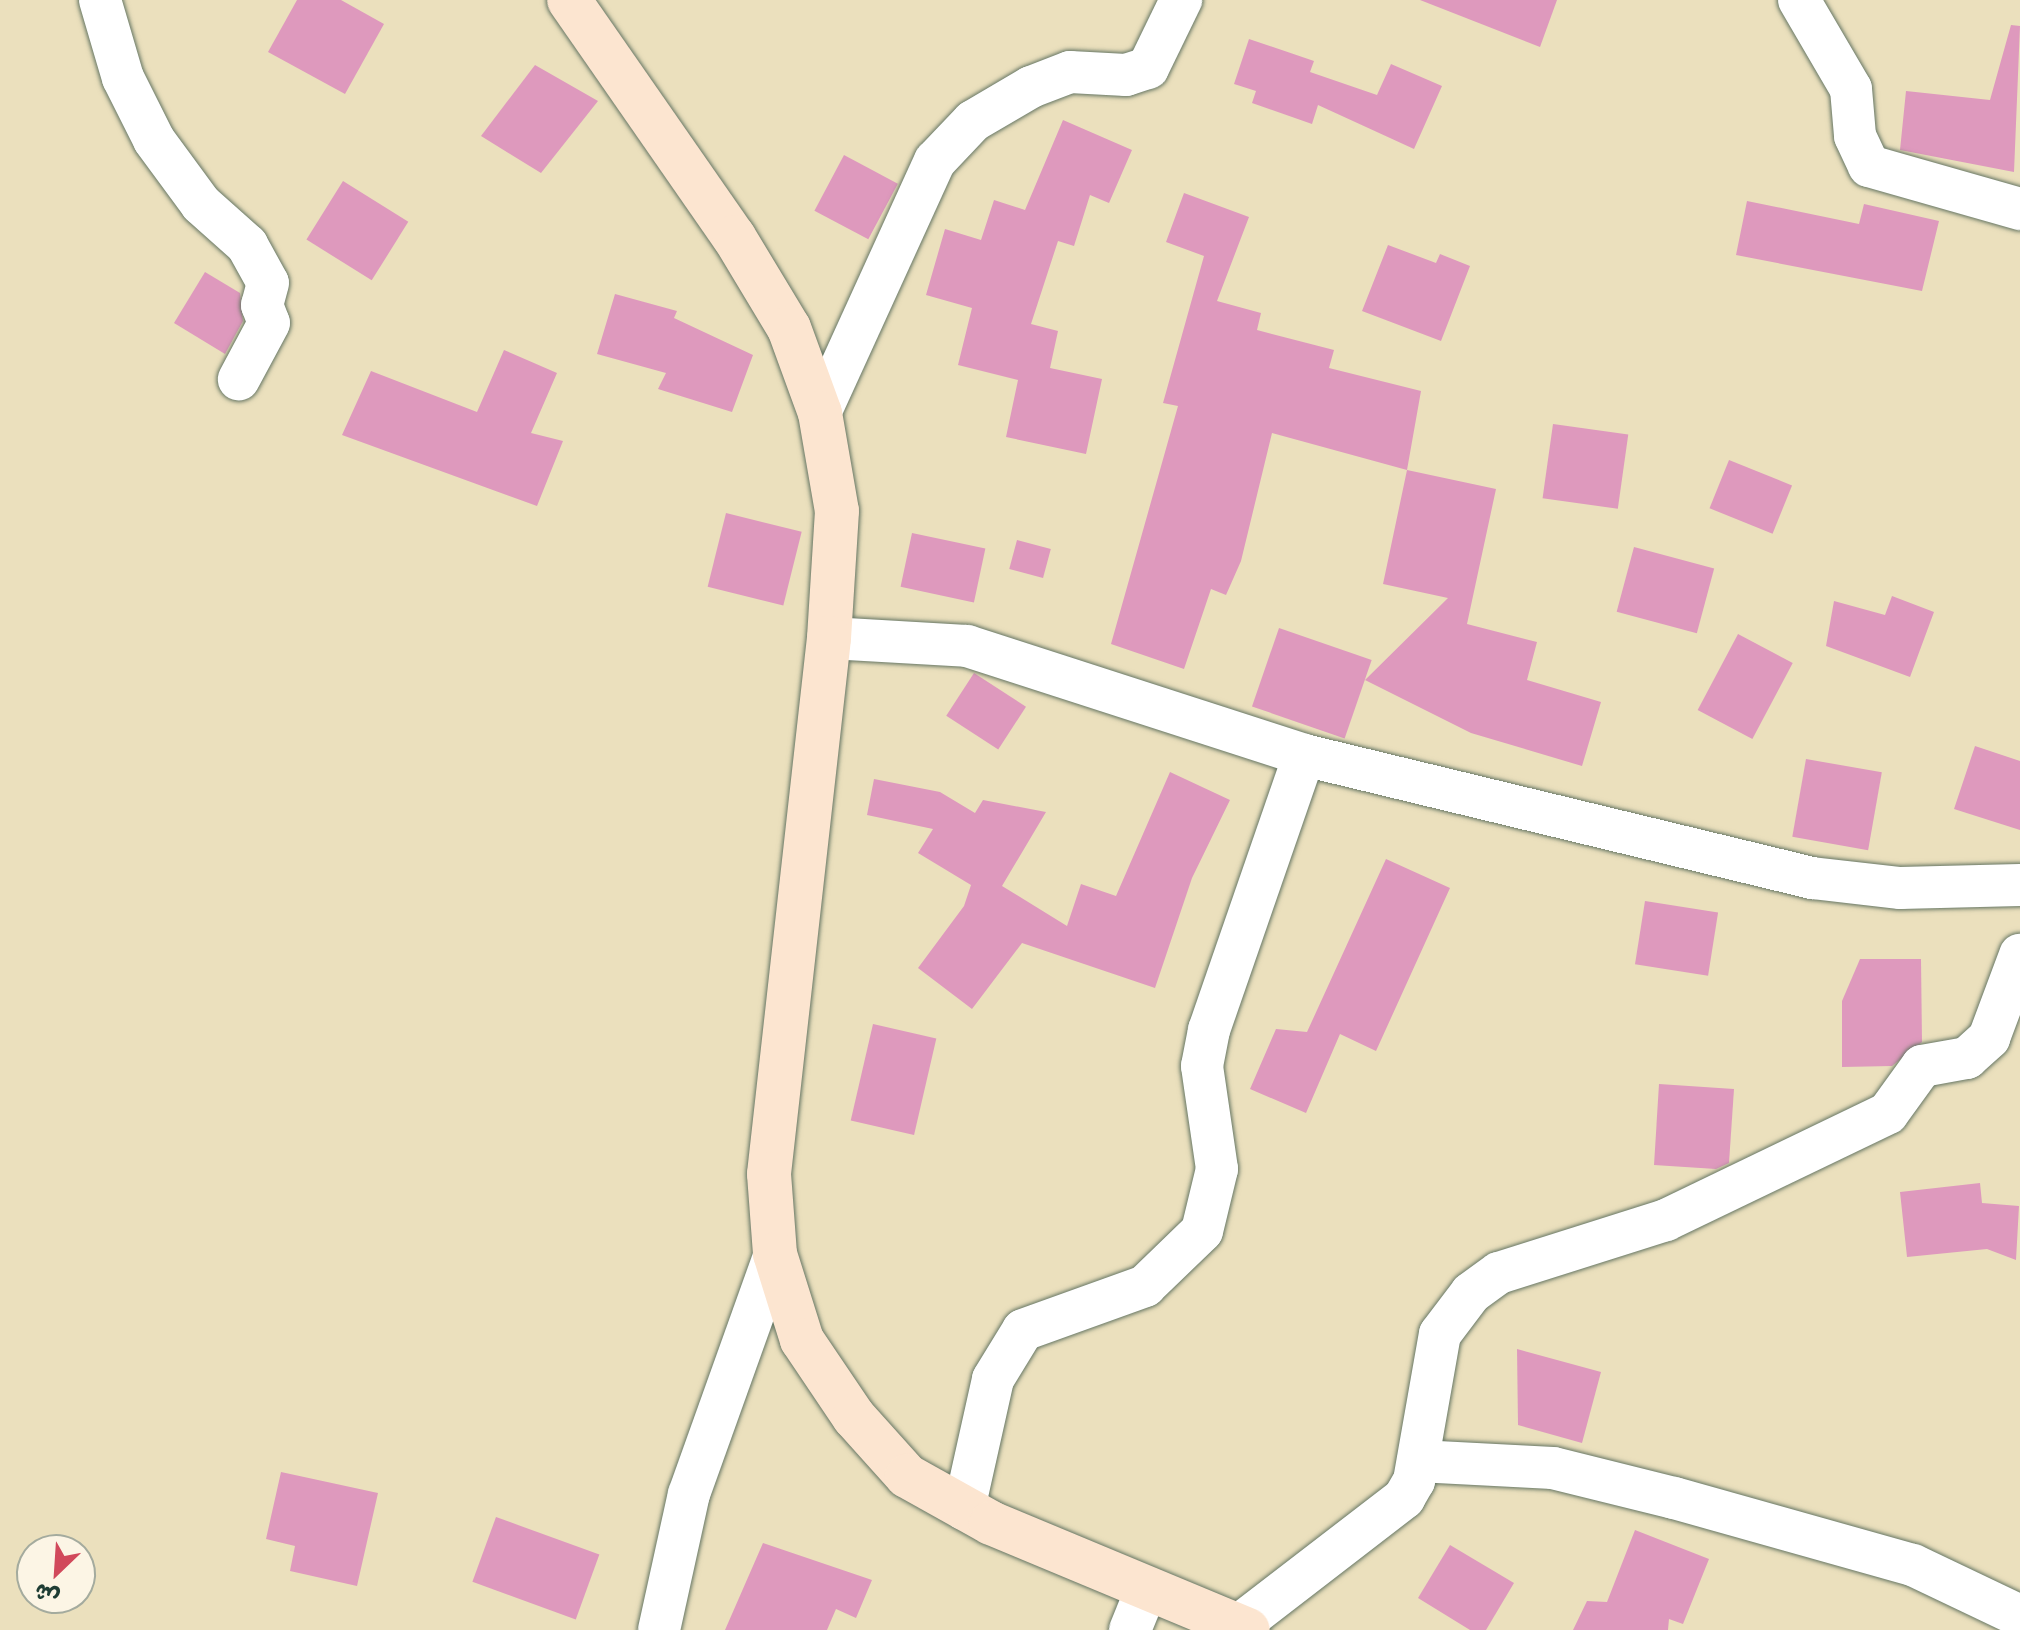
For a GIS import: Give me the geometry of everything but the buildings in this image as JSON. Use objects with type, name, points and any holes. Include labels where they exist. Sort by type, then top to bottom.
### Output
[{"type":"street","points":[[100,0],[123,78],[154,140],[201,204],[247,245],[268,283],[262,305],[269,323],[239,379]]},
{"type":"street","points":[[569,0],[734,237],[789,328],[820,413],[837,511],[829,638],[769,1174],[775,1254],[802,1340],[854,1417],[907,1476],[964,1509],[1243,1628],[1404,1498],[1418,1461],[1440,1334],[1471,1293],[1499,1273],[1666,1220],[1888,1113],[1922,1066],[1967,1058],[1989,1038],[2020,955]]},
{"type":"street","points":[[820,413],[935,161],[973,121],[1031,87],[1070,72],[1126,75],[1148,68],[1181,0]]},
{"type":"street","points":[[1799,0],[1851,89],[1855,136],[1869,166],[2020,209]]},
{"type":"street","points":[[829,638],[967,646],[1304,755],[1812,878],[1900,888],[2020,885]]},
{"type":"street","points":[[964,1509],[993,1379],[1023,1330],[1145,1286],[1202,1231],[1217,1169],[1202,1066],[1209,1030],[1304,755]]},
{"type":"street","points":[[659,1630],[689,1494],[775,1254]]},
{"type":"street","points":[[1418,1461],[1553,1468],[1674,1498],[1913,1565],[2020,1616]]},
{"type":"street","points":[[1130,1630],[1147,1588]]}]
